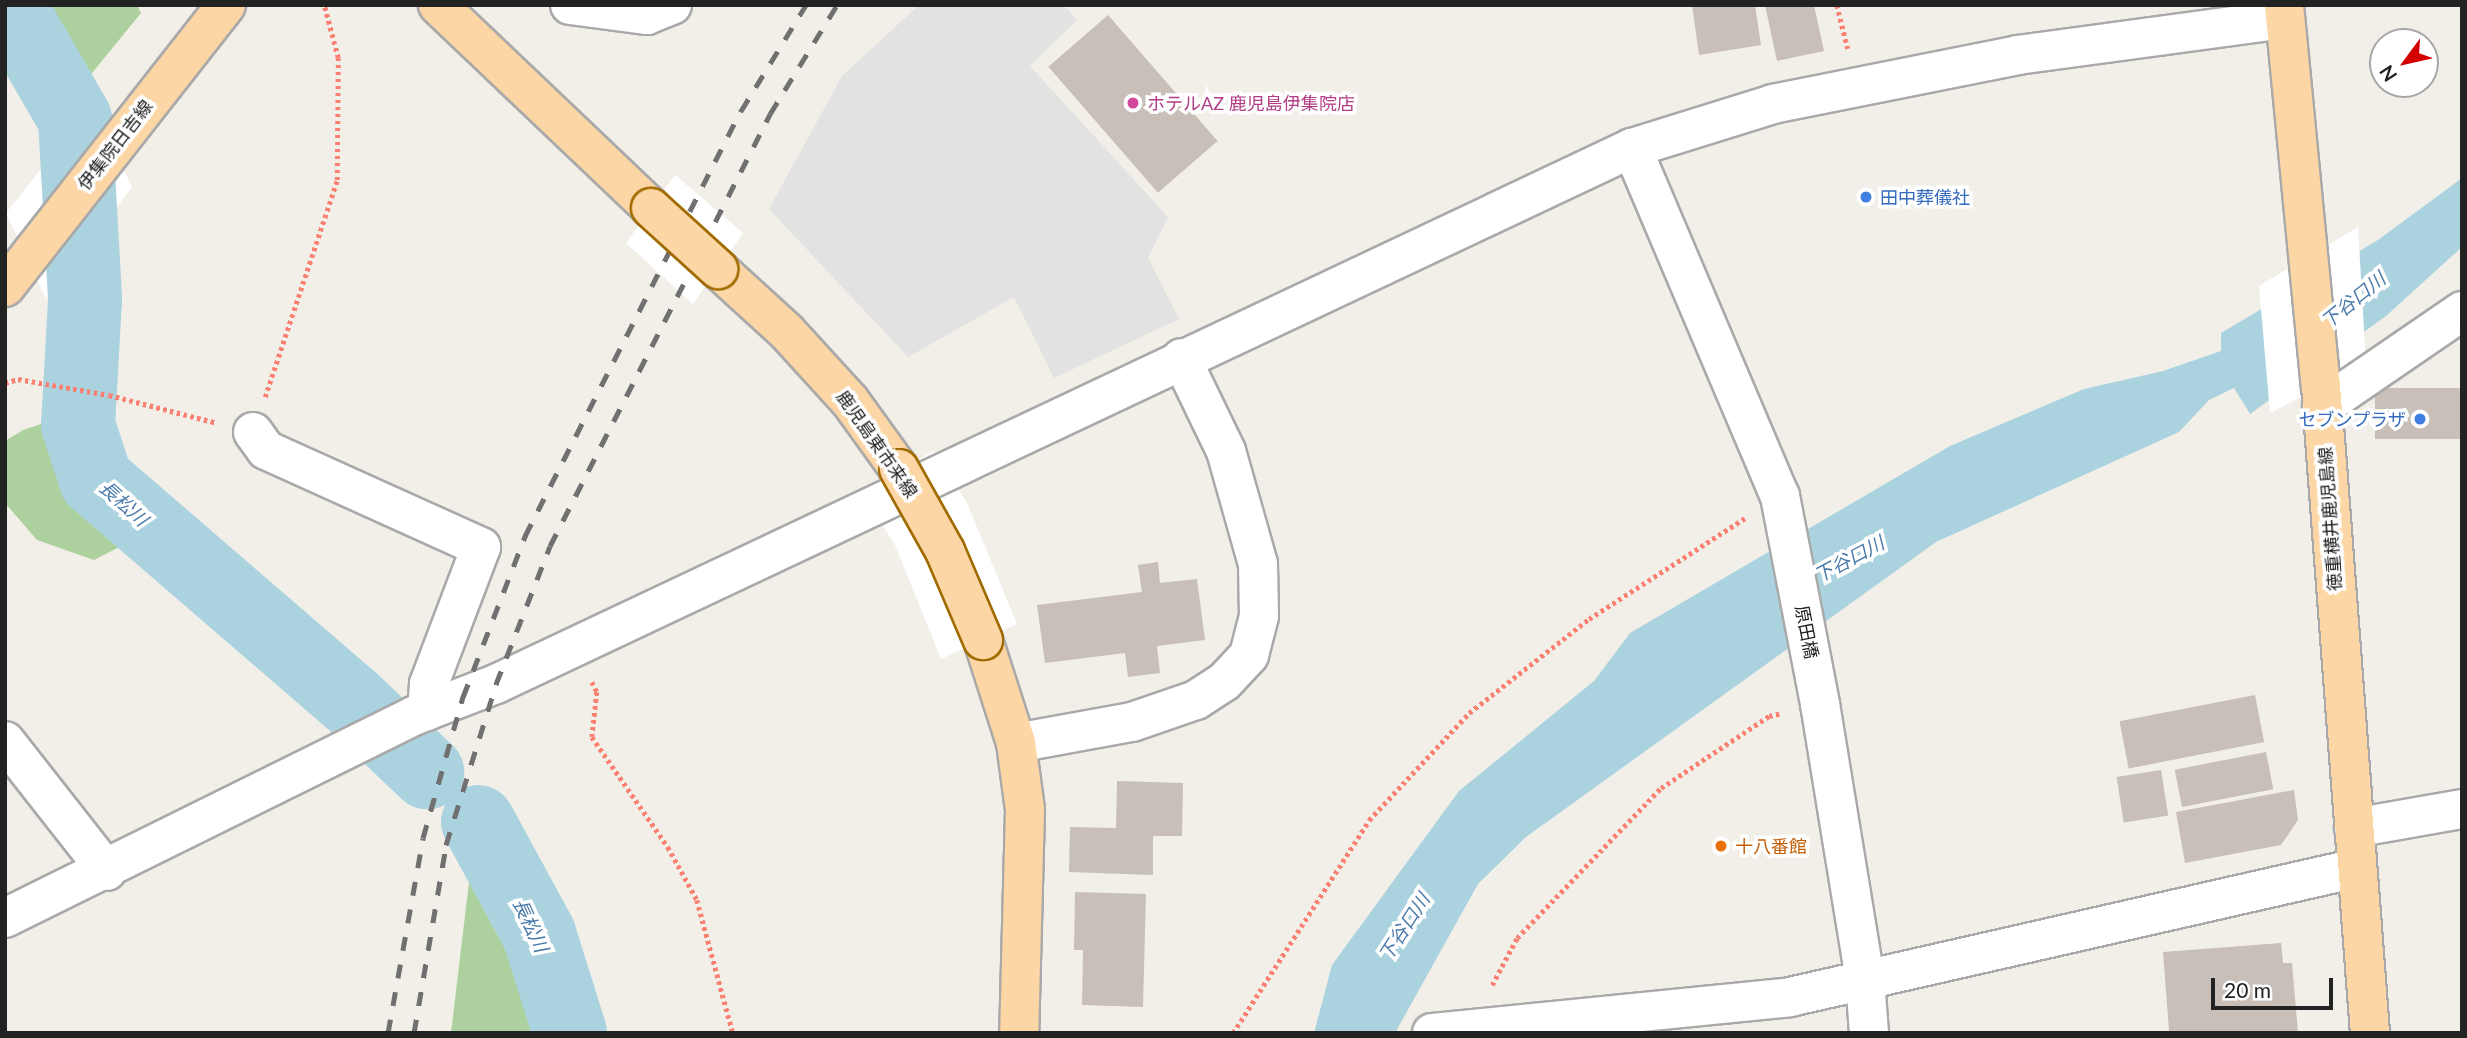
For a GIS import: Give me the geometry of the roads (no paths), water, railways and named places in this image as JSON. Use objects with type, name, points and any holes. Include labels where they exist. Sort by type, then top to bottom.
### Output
[{"type":"main road","name":"伊集院日吉線","points":[[16,273],[226,5]]},
{"type":"main road","name":"鹿児島東市来線","points":[[456,12],[651,208],[786,331],[850,401],[899,469],[945,551],[983,640],[1016,743],[1025,810],[1027,876],[1019,1033]]},
{"type":"main road","name":"徳重横井鹿児島線","points":[[2285,12],[2321,397],[2370,1033]]},
{"type":"street","points":[[570,5],[647,16],[672,5]]},
{"type":"street","points":[[5,918],[107,871],[421,713],[578,646],[1181,358],[1632,148],[1773,104],[2018,55],[2285,12]]},
{"type":"street","name":"原田橋","points":[[1632,148],[1782,505],[1817,686],[1865,980],[1869,1033]]},
{"type":"street","points":[[2321,397],[2462,311]]},
{"type":"street","points":[[1016,743],[1132,722],[1196,700],[1224,682],[1249,655],[1259,616],[1258,564],[1226,451],[1181,358]]},
{"type":"street","points":[[253,432],[266,450],[481,547],[429,684],[421,713]]},
{"type":"street","points":[[5,741],[107,871]]},
{"type":"street","points":[[2354,828],[2462,808]]},
{"type":"street","points":[[1453,1031],[1790,997],[2357,868]]},
{"type":"water","name":"下谷口川","points":[[2462,178],[2462,247],[2386,316],[2250,414],[2234,388],[2209,400],[2179,432],[1936,542],[1526,837],[1478,884],[1395,1033],[1314,1033],[1332,965],[1459,791],[1594,681],[1630,633],[1950,446],[2084,389],[2163,371],[2221,351],[2221,333],[2378,240]]},
{"type":"waterway","name":"長松川","points":[[9,5],[75,119],[85,300],[78,425],[96,480],[349,698],[427,772]]},
{"type":"waterway","name":"長松川","points":[[478,822],[539,934],[570,1033]]},
{"type":"railway","points":[[388,1033],[423,838],[463,697],[525,536],[741,111],[806,5]]},
{"type":"railway","points":[[414,1033],[446,845],[496,684],[550,546],[770,114],[837,5]]},
{"type":"place","name":"ホテルAZ 鹿児島伊集院店","points":[[1133,103]]},
{"type":"place","name":"田中葬儀社","points":[[1866,197]]},
{"type":"place","name":"セブンプラザ","points":[[2420,419]]},
{"type":"place","name":"十八番館","points":[[1721,846]]}]
